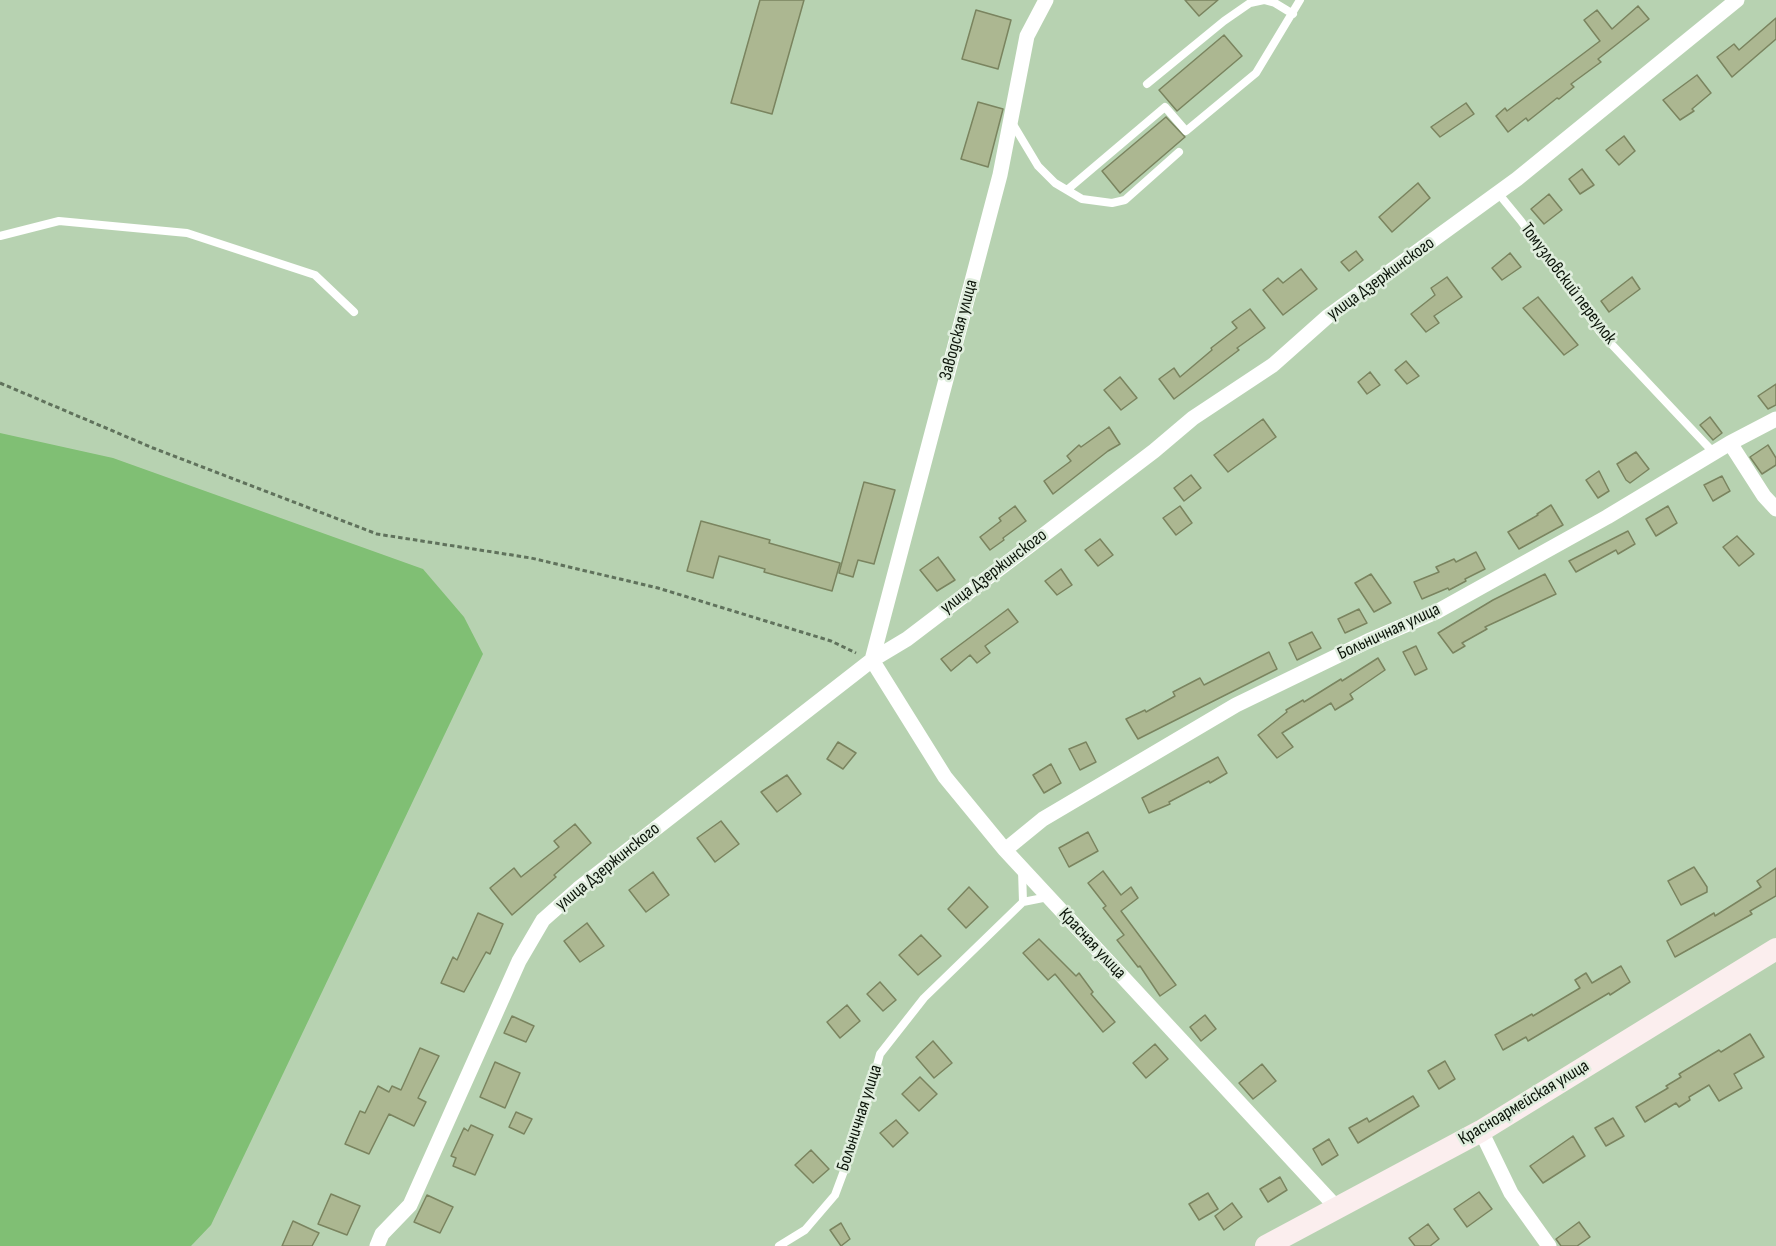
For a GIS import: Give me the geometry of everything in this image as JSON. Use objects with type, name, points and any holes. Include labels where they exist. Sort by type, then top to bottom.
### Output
[{"type":"main road","name":"Красноармейская улица","points":[[1266,1246],[1481,1131],[1776,950]]},
{"type":"street","name":"Заводская улица","points":[[872,660],[1000,175],[1027,36],[1046,0]]},
{"type":"street","name":"улица Дзержинского","points":[[377,1246],[382,1234],[410,1205],[519,961],[543,920],[579,889],[872,660],[907,639],[1154,451],[1193,418],[1273,365],[1328,317],[1498,193],[1737,0]]},
{"type":"street","name":"Больничная улица","points":[[1005,850],[1043,819],[1236,705],[1368,641],[1438,611],[1607,517],[1730,443],[1776,419]]},
{"type":"street","points":[[1730,443],[1764,496],[1776,509]]},
{"type":"street","name":"Красная улица","points":[[872,660],[945,777],[1005,850],[1337,1208]]},
{"type":"street","points":[[1481,1131],[1511,1193],[1549,1246]]},
{"type":"lane","points":[[1147,84],[1224,21],[1250,3],[1264,0],[1275,3],[1293,14]]},
{"type":"lane","points":[[1067,190],[1165,107],[1186,131],[1256,73],[1300,0]]},
{"type":"lane","points":[[1011,120],[1038,166],[1055,183],[1082,200],[1112,203],[1125,200],[1179,152]]},
{"type":"lane","name":"Томузловский переулок","points":[[1498,193],[1521,221],[1600,332],[1714,453]]},
{"type":"lane","points":[[0,236],[59,221],[187,233],[315,275],[354,312]]},
{"type":"lane","points":[[1022,869],[1023,902],[1048,897]]},
{"type":"lane","name":"Больничная улица","points":[[779,1246],[805,1230],[835,1196],[860,1128],[880,1054],[924,998],[1023,902]]},
{"type":"path","points":[[0,384],[153,447],[377,534],[531,558],[658,588],[831,641],[872,660]]},
{"type":"green space","points":[[0,433],[113,458],[423,569],[464,617],[483,654],[211,1225],[191,1246],[0,1246]]},
{"type":"building","points":[[760,0],[804,0],[772,114],[731,103]]},
{"type":"building","points":[[1185,0],[1218,0],[1199,16]]},
{"type":"building","points":[[1638,6],[1649,19],[1598,59],[1601,62],[1571,84],[1574,87],[1528,121],[1526,118],[1508,132],[1496,116],[1505,108],[1507,111],[1600,41],[1584,20],[1597,10],[1612,29]]},
{"type":"building","points":[[976,10],[1011,20],[998,69],[962,59]]},
{"type":"building","points":[[1776,18],[1776,39],[1732,77],[1717,57],[1734,44],[1739,50]]},
{"type":"building","points":[[1224,35],[1242,56],[1177,111],[1159,90]]},
{"type":"building","points":[[1697,75],[1711,93],[1692,109],[1694,111],[1680,120],[1663,100]]},
{"type":"building","points":[[978,102],[1003,109],[988,167],[961,159]]},
{"type":"building","points":[[1466,103],[1474,114],[1440,137],[1431,127]]},
{"type":"building","points":[[1166,117],[1185,137],[1120,193],[1102,171]]},
{"type":"building","points":[[1624,136],[1635,151],[1619,165],[1606,150]]},
{"type":"building","points":[[1582,169],[1594,185],[1580,194],[1569,179]]},
{"type":"building","points":[[1418,183],[1430,198],[1392,232],[1379,217]]},
{"type":"building","points":[[1549,194],[1562,210],[1544,224],[1531,209]]},
{"type":"building","points":[[1356,251],[1363,260],[1349,271],[1341,262]]},
{"type":"building","points":[[1510,253],[1521,267],[1502,280],[1492,268]]},
{"type":"building","points":[[1301,269],[1317,289],[1283,315],[1263,290],[1278,278],[1283,283]]},
{"type":"building","points":[[1447,277],[1462,297],[1434,316],[1439,323],[1426,332],[1411,314],[1435,295],[1431,288]]},
{"type":"building","points":[[1632,277],[1640,289],[1609,312],[1601,301]]},
{"type":"building","points":[[1538,297],[1578,345],[1564,355],[1523,308]]},
{"type":"building","points":[[1250,309],[1265,328],[1174,399],[1159,379],[1174,368],[1180,377],[1237,328],[1232,322]]},
{"type":"building","points":[[1406,361],[1419,376],[1407,384],[1395,370]]},
{"type":"building","points":[[1370,372],[1380,385],[1367,394],[1358,382]]},
{"type":"building","points":[[1120,377],[1137,398],[1121,410],[1104,390]]},
{"type":"building","points":[[1776,384],[1776,405],[1768,409],[1758,396]]},
{"type":"building","points":[[1710,417],[1722,433],[1713,440],[1700,425]]},
{"type":"building","points":[[1263,419],[1276,437],[1228,472],[1214,455]]},
{"type":"building","points":[[1109,427],[1120,444],[1053,494],[1044,481],[1071,461],[1067,456],[1079,445],[1081,447]]},
{"type":"building","points":[[1768,445],[1776,458],[1776,465],[1762,474],[1750,457]]},
{"type":"building","points":[[1636,452],[1649,469],[1630,483],[1617,464]]},
{"type":"building","points":[[1599,471],[1609,491],[1598,498],[1586,480]]},
{"type":"building","points":[[1191,475],[1201,488],[1184,501],[1174,488]]},
{"type":"building","points":[[1722,476],[1730,491],[1713,501],[1704,485]]},
{"type":"building","points":[[864,482],[895,490],[874,564],[858,560],[853,577],[839,573]]},
{"type":"building","points":[[1551,505],[1563,525],[1519,549],[1508,532]]},
{"type":"building","points":[[1015,506],[1026,521],[990,550],[980,537],[1001,521],[999,518]]},
{"type":"building","points":[[1180,506],[1192,523],[1176,535],[1163,518]]},
{"type":"building","points":[[1668,506],[1677,523],[1656,536],[1646,519]]},
{"type":"building","points":[[701,521],[840,563],[832,591],[764,572],[765,569],[719,556],[713,578],[687,571]]},
{"type":"building","points":[[1628,531],[1635,544],[1618,554],[1616,550],[1576,572],[1569,561]]},
{"type":"building","points":[[1737,536],[1754,554],[1739,566],[1723,547]]},
{"type":"building","points":[[1100,539],[1113,555],[1098,566],[1085,550]]},
{"type":"building","points":[[1476,552],[1485,569],[1449,590],[1448,588],[1422,599],[1414,582],[1439,572],[1436,567],[1454,559],[1456,562]]},
{"type":"building","points":[[938,557],[955,580],[937,591],[920,570]]},
{"type":"building","points":[[1061,569],[1072,585],[1057,595],[1045,581]]},
{"type":"building","points":[[1371,574],[1391,603],[1374,612],[1355,583]]},
{"type":"building","points":[[1545,574],[1556,594],[1485,627],[1487,629],[1462,643],[1465,646],[1453,653],[1438,633],[1493,600]]},
{"type":"building","points":[[1008,609],[1018,622],[985,646],[990,653],[977,663],[970,655],[951,671],[941,659]]},
{"type":"building","points":[[1359,609],[1367,623],[1345,633],[1338,619]]},
{"type":"building","points":[[1312,632],[1321,648],[1297,660],[1289,643]]},
{"type":"building","points":[[1416,646],[1427,669],[1415,675],[1403,652]]},
{"type":"building","points":[[1269,652],[1277,669],[1138,739],[1126,719],[1145,710],[1146,712],[1175,696],[1173,692],[1200,678],[1204,685]]},
{"type":"building","points":[[1378,658],[1385,670],[1350,694],[1353,699],[1335,710],[1331,703],[1282,733],[1293,747],[1277,758],[1258,735],[1287,712],[1286,710],[1303,700],[1304,702],[1341,679],[1342,681]]},
{"type":"building","points":[[838,742],[856,753],[843,769],[827,759]]},
{"type":"building","points":[[1086,742],[1096,762],[1080,770],[1069,749]]},
{"type":"building","points":[[1218,757],[1227,773],[1149,813],[1142,798]]},
{"type":"building","points":[[1051,764],[1061,783],[1044,793],[1033,775]]},
{"type":"building","points":[[787,775],[801,794],[777,812],[761,792]]},
{"type":"building","points":[[721,821],[739,844],[715,862],[697,838]]},
{"type":"building","points":[[575,824],[591,843],[512,915],[490,888],[514,868],[521,877],[559,847],[554,841]]},
{"type":"building","points":[[1088,832],[1098,851],[1069,867],[1059,848]]},
{"type":"building","points":[[1694,867],[1707,887],[1707,892],[1681,905],[1668,881]]},
{"type":"building","points":[[1776,868],[1776,896],[1750,911],[1752,914],[1675,957],[1667,941],[1714,913],[1715,916],[1761,887],[1757,881]]},
{"type":"building","points":[[1103,871],[1121,895],[1131,887],[1138,898],[1121,911],[1176,985],[1160,996],[1140,966],[1138,967],[1117,940],[1124,935],[1103,908],[1106,906],[1088,883]]},
{"type":"building","points":[[653,872],[669,895],[646,912],[629,890]]},
{"type":"building","points":[[969,887],[988,907],[966,928],[948,909]]},
{"type":"building","points":[[478,913],[503,924],[490,954],[486,952],[464,992],[441,983],[453,957],[457,960]]},
{"type":"building","points":[[587,923],[604,946],[580,962],[564,941]]},
{"type":"building","points":[[921,935],[941,956],[918,975],[899,955]]},
{"type":"building","points":[[1039,939],[1076,976],[1079,973],[1093,992],[1091,994],[1115,1022],[1103,1032],[1055,974],[1048,980],[1023,953]]},
{"type":"building","points":[[1621,966],[1630,982],[1528,1041],[1526,1037],[1503,1050],[1495,1035],[1580,988],[1575,980],[1586,973],[1592,983]]},
{"type":"building","points":[[880,982],[896,1000],[883,1011],[867,994]]},
{"type":"building","points":[[847,1005],[860,1021],[840,1038],[827,1022]]},
{"type":"building","points":[[1205,1015],[1216,1029],[1201,1041],[1190,1027]]},
{"type":"building","points":[[512,1016],[534,1026],[526,1042],[504,1033]]},
{"type":"building","points":[[1750,1034],[1764,1057],[1734,1074],[1742,1088],[1719,1101],[1709,1085],[1689,1097],[1690,1100],[1679,1107],[1676,1103],[1645,1122],[1636,1107],[1668,1088],[1666,1086],[1681,1077],[1679,1074]]},
{"type":"building","points":[[933,1041],[952,1063],[934,1078],[916,1057]]},
{"type":"building","points":[[1155,1044],[1168,1059],[1146,1078],[1133,1063]]},
{"type":"building","points":[[420,1048],[439,1056],[418,1098],[426,1102],[414,1126],[389,1114],[369,1154],[345,1144],[360,1111],[365,1113],[378,1086],[389,1092],[392,1086],[401,1090]]},
{"type":"building","points":[[1445,1061],[1455,1079],[1439,1089],[1428,1071]]},
{"type":"building","points":[[495,1062],[520,1073],[505,1108],[480,1097]]},
{"type":"building","points":[[1262,1064],[1276,1081],[1253,1099],[1239,1083]]},
{"type":"building","points":[[920,1077],[937,1094],[919,1111],[902,1094]]},
{"type":"building","points":[[1413,1096],[1419,1106],[1358,1143],[1349,1128],[1367,1118],[1369,1122]]},
{"type":"building","points":[[516,1112],[532,1119],[524,1134],[509,1127]]},
{"type":"building","points":[[1613,1118],[1624,1136],[1606,1146],[1595,1128]]},
{"type":"building","points":[[896,1120],[908,1133],[893,1147],[880,1133]]},
{"type":"building","points":[[471,1125],[493,1135],[475,1175],[453,1166],[456,1158],[451,1156],[464,1128],[468,1131]]},
{"type":"building","points":[[1573,1136],[1585,1156],[1543,1183],[1530,1166]]},
{"type":"building","points":[[1329,1139],[1338,1155],[1322,1165],[1313,1149]]},
{"type":"building","points":[[811,1150],[829,1169],[813,1183],[795,1165]]},
{"type":"building","points":[[1280,1177],[1287,1190],[1268,1202],[1260,1189]]},
{"type":"building","points":[[1479,1192],[1492,1209],[1467,1227],[1454,1209]]},
{"type":"building","points":[[1208,1193],[1218,1209],[1199,1220],[1189,1204]]},
{"type":"building","points":[[331,1194],[360,1206],[347,1235],[318,1224]]},
{"type":"building","points":[[427,1195],[453,1207],[440,1233],[414,1222]]},
{"type":"building","points":[[1232,1203],[1242,1217],[1224,1230],[1215,1216]]},
{"type":"building","points":[[293,1221],[319,1233],[312,1246],[282,1246]]},
{"type":"building","points":[[1579,1222],[1590,1237],[1577,1246],[1561,1246],[1556,1239]]},
{"type":"building","points":[[841,1223],[850,1239],[841,1246],[830,1230]]},
{"type":"building","points":[[1428,1224],[1439,1239],[1430,1246],[1415,1246],[1409,1238]]}]
